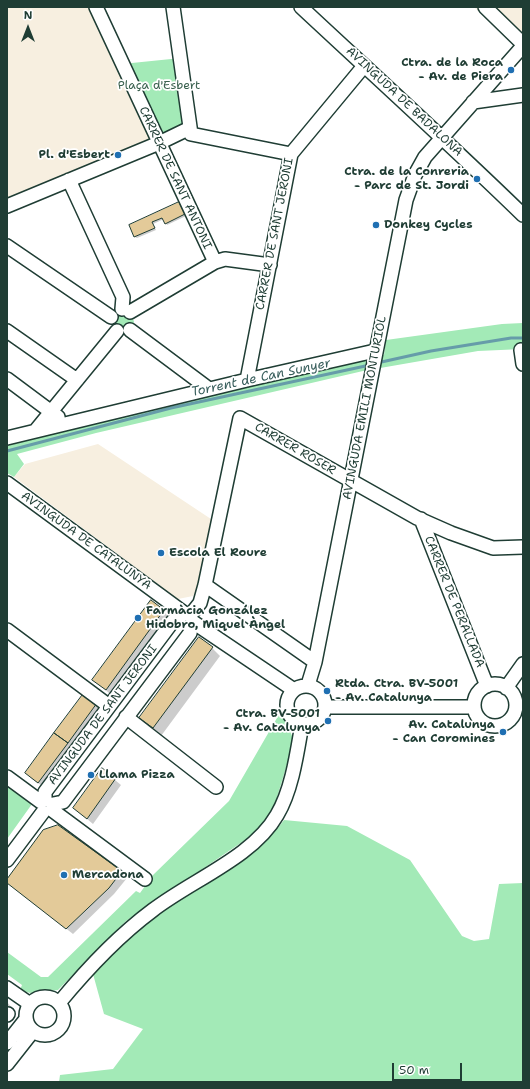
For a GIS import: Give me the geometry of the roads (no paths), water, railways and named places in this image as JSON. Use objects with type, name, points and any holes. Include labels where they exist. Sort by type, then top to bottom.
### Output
[{"type":"street","name":"CARRER DE SANT ANTONI","points":[[96,7],[215,262]]},
{"type":"street","points":[[173,7],[191,131]]},
{"type":"street","name":"AVINGUDA DE BADALONA","points":[[301,7],[523,215]]},
{"type":"street","points":[[485,7],[523,45]]},
{"type":"street","name":"AVINGUDA EMILI MONTURIOL","points":[[308,685],[315,662],[371,371],[406,200],[415,176],[425,157],[523,45]]},
{"type":"street","name":"CARRER DE SANT JERONI","points":[[247,380],[290,154],[364,66]]},
{"type":"street","points":[[473,102],[523,95]]},
{"type":"street","points":[[7,206],[191,131],[290,154]]},
{"type":"street","points":[[468,162],[523,203]]},
{"type":"street","points":[[69,180],[123,297],[126,311],[133,318],[134,322],[130,330],[125,332],[117,331],[111,325],[111,317],[117,311],[126,311],[215,262],[225,259],[270,265]]},
{"type":"street","points":[[7,246],[111,317]]},
{"type":"street","points":[[130,330],[209,389]]},
{"type":"street","points":[[7,331],[77,380]]},
{"type":"street","points":[[36,430],[117,331]]},
{"type":"street","points":[[521,350],[523,364]]},
{"type":"street","points":[[7,438],[247,380],[375,354]]},
{"type":"street","points":[[7,379],[66,423]]},
{"type":"street","name":"CARRER ROSER","points":[[205,585],[240,418],[350,481],[421,519],[493,548],[523,546]]},
{"type":"street","name":"AVINGUDA DE CATALUNYA","points":[[7,483],[189,617],[294,690]]},
{"type":"street","name":"CARRER DE PERALLADA","points":[[421,519],[487,686]]},
{"type":"street","points":[[189,617],[200,603],[205,585],[315,662]]},
{"type":"street","name":"AVINGUDA DE SANT JERONI","points":[[7,860],[47,806],[63,802],[190,633],[189,617],[173,621],[109,706],[45,792],[47,806]]},
{"type":"street","points":[[7,630],[109,706]]},
{"type":"street","points":[[506,688],[523,664]]},
{"type":"street","points":[[494,684],[506,688],[512,692],[520,705],[512,717],[500,726],[482,723],[477,717],[474,707],[474,700],[477,693],[487,686],[494,684]]},
{"type":"street","points":[[303,685],[308,685],[318,689],[323,695],[325,707],[321,717],[318,720],[312,723],[302,724],[293,720],[287,710],[287,700],[289,694],[294,690],[303,685]]},
{"type":"street","points":[[325,707],[474,707]]},
{"type":"street","points":[[126,717],[216,787]]},
{"type":"street","points":[[59,1003],[79,979],[141,920],[164,902],[235,857],[264,833],[277,816],[282,805],[290,778],[302,724]]},
{"type":"street","points":[[7,777],[145,878]]},
{"type":"street","points":[[7,988],[30,1004]]},
{"type":"street","points":[[44,997],[59,1003],[63,1010],[64,1017],[58,1030],[51,1034],[44,1035],[33,1031],[26,1019],[27,1010],[30,1004],[36,999],[44,997]]},
{"type":"street","points":[[8,1039],[26,1019]]},
{"type":"street","points":[[7,1064],[33,1031]]},
{"type":"waterway","name":"Torrent de Can Sunyer","points":[[377,363],[431,351],[511,338],[523,338]]},
{"type":"waterway","name":"Torrent de Can Sunyer","points":[[7,451],[171,408],[370,365]]},
{"type":"place","name":"Ctra. de la Roca - Av. de Piera","points":[[511,70]]},
{"type":"place","name":"Pl. d'Esbert","points":[[118,155]]},
{"type":"place","name":"Ctra. de la Conreria - Parc de St. Jordi","points":[[477,179]]},
{"type":"place","name":"Donkey Cycles","points":[[376,225]]},
{"type":"place","name":"Escola El Roure","points":[[161,553]]},
{"type":"place","name":"Farmàcia González Hidobro, Miquel Àngel","points":[[138,618]]},
{"type":"place","name":"Rtda. Ctra. BV-5001 - Av. Catalunya","points":[[327,691]]},
{"type":"place","name":"Ctra. BV-5001 - Av. Catalunya","points":[[328,721]]},
{"type":"place","name":"Av. Catalunya - Can Coromines","points":[[503,732]]},
{"type":"place","name":"Llama Pizza","points":[[91,775]]},
{"type":"place","name":"Mercadona","points":[[64,875]]},
{"type":"park label","name":"Plaça d'Esbert","points":[[159,86]]}]
